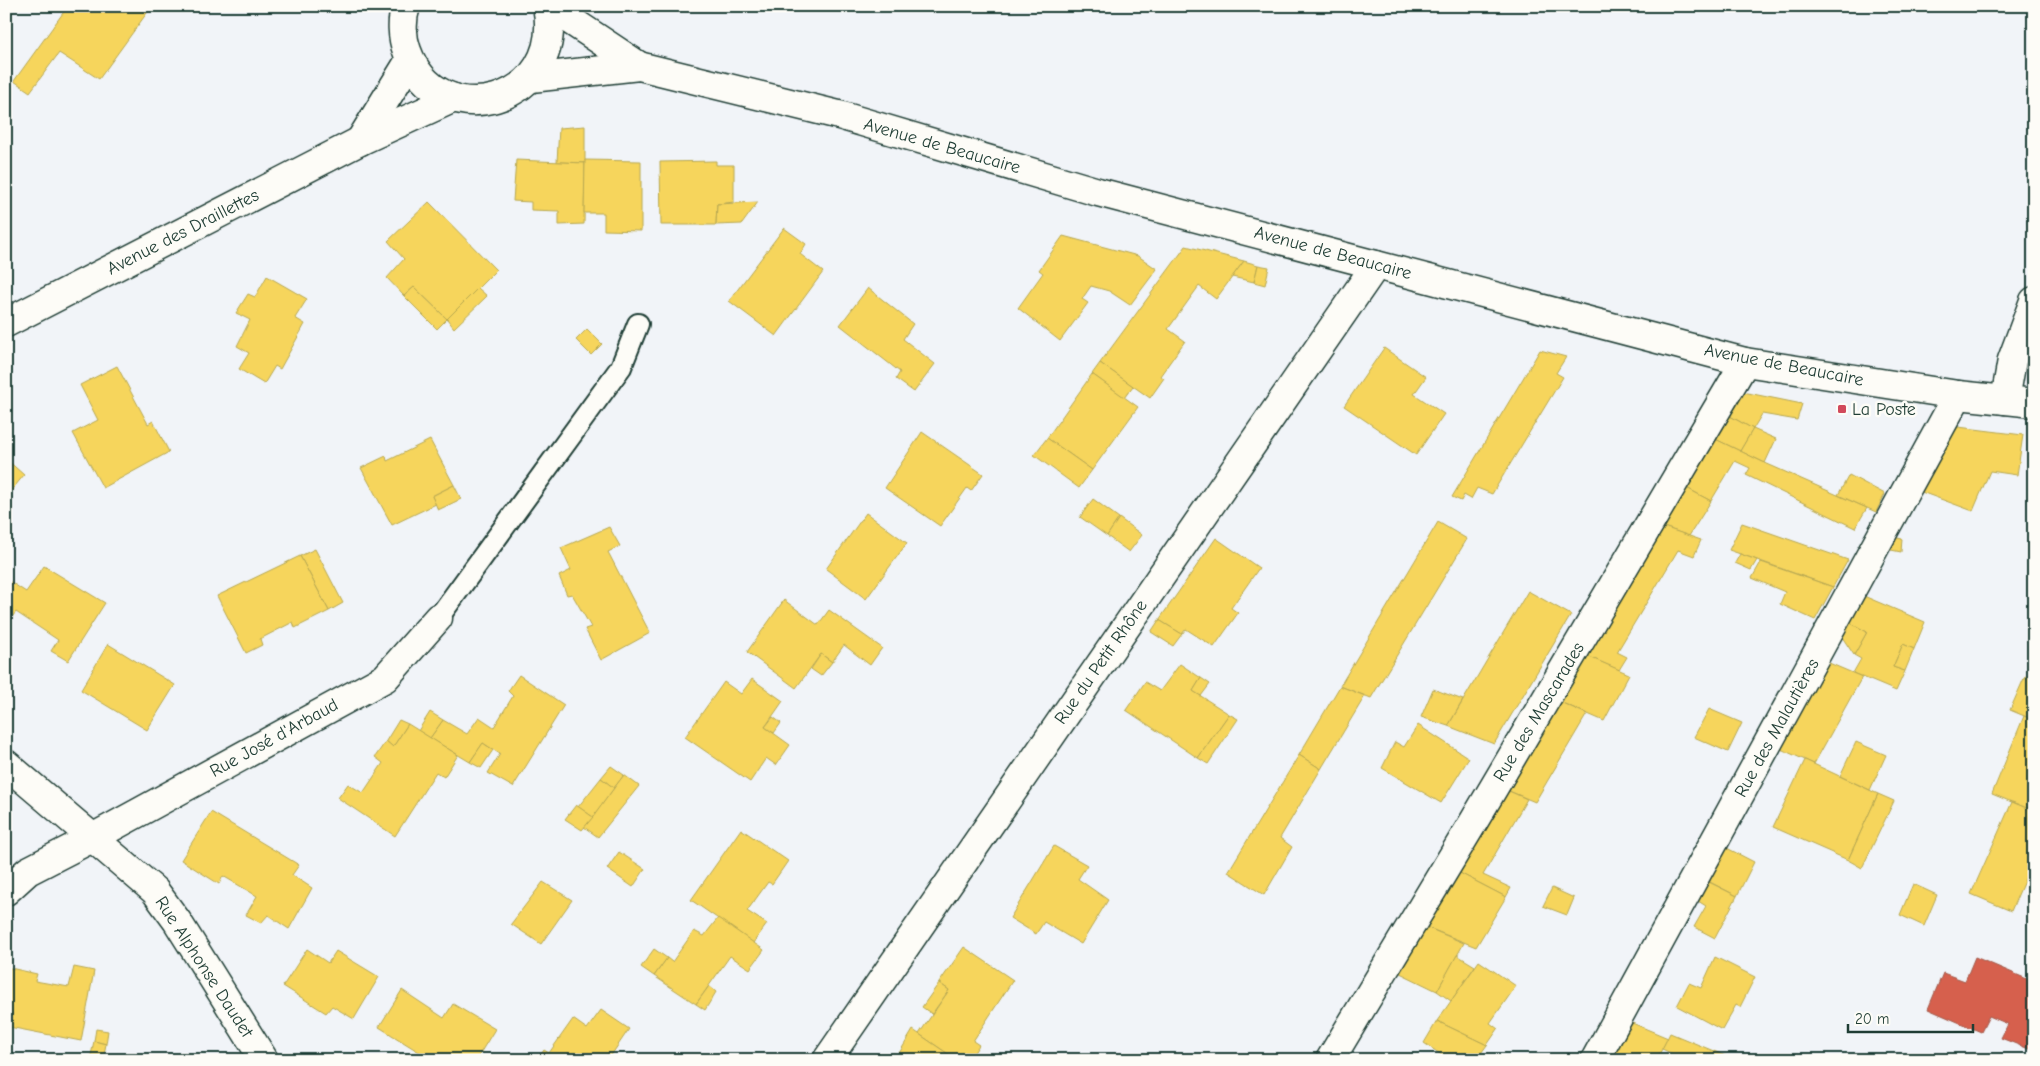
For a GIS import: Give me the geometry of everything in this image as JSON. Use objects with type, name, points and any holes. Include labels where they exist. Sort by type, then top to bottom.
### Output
[{"type":"street","points":[[384,6],[403,34]]},
{"type":"street","points":[[406,6],[403,34],[410,60],[420,76],[436,90],[454,98],[474,102],[495,99],[514,91],[531,78],[542,61],[548,43],[550,23],[548,6]]},
{"type":"street","name":"Avenue de Beaucaire","points":[[548,6],[639,66],[839,115],[1098,192],[1745,362],[1958,395],[2034,403]]},
{"type":"street","points":[[360,141],[410,60]]},
{"type":"street","name":"Avenue de Beaucaire","points":[[531,78],[639,66]]},
{"type":"street","name":"Avenue des Draillettes","points":[[6,323],[360,141],[454,98]]},
{"type":"street","name":"Rue du Petit Rhône","points":[[827,1060],[1376,264]]},
{"type":"street","points":[[2005,400],[2012,360],[2034,301]]},
{"type":"street","name":"Rue des Mascarades","points":[[1330,1060],[1474,821],[1745,362]]},
{"type":"street","name":"Rue des Malautières","points":[[1595,1060],[1958,395]]},
{"type":"street","name":"Rue José d'Arbaud","points":[[6,891],[28,871],[385,678],[438,618]]},
{"type":"street","points":[[6,764],[94,837]]},
{"type":"street","name":"Rue Alphonse Daudet","points":[[94,837],[155,891],[177,921],[264,1060]]},
{"type":"lane","points":[[438,618],[622,367],[638,324]]},
{"type":"building: Homes","points":[[68,6],[152,6],[99,79],[59,53],[30,92],[14,81]]},
{"type":"building: Homes","points":[[585,126],[585,163],[557,162],[559,128]]},
{"type":"building: Homes","points":[[516,160],[585,163],[584,224],[559,225],[559,211],[531,210],[531,202],[513,201]]},
{"type":"building: Homes","points":[[585,160],[641,161],[641,231],[604,230],[604,213],[584,213]]},
{"type":"building: Homes","points":[[716,161],[716,165],[734,165],[734,202],[717,204],[716,225],[661,225],[660,162]]},
{"type":"building: Homes","points":[[429,202],[496,270],[447,319],[414,287],[404,296],[387,278],[404,259],[388,241]]},
{"type":"building: Homes","points":[[758,202],[742,224],[716,225],[717,204]]},
{"type":"building: Homes","points":[[784,228],[806,244],[800,254],[823,272],[776,336],[729,301]]},
{"type":"building: Homes","points":[[1063,236],[1138,256],[1157,269],[1130,305],[1109,291],[1091,286],[1082,299],[1088,303],[1060,341],[1018,308],[1043,273],[1039,270]]},
{"type":"building: Homes","points":[[1186,246],[1244,261],[1216,299],[1199,286],[1168,329],[1185,341],[1160,376],[1164,378],[1150,398],[1100,363]]},
{"type":"building: Homes","points":[[1244,261],[1258,265],[1254,282],[1232,277]]},
{"type":"building: Homes","points":[[1258,265],[1269,267],[1265,285],[1254,282]]},
{"type":"building: Homes","points":[[267,276],[307,299],[295,318],[305,324],[280,369],[275,366],[264,384],[239,369],[249,353],[237,346],[250,320],[236,313],[248,294],[255,297]]},
{"type":"building: Homes","points":[[414,287],[447,319],[437,329],[404,296]]},
{"type":"building: Homes","points":[[478,288],[487,296],[454,328],[447,319]]},
{"type":"building: Homes","points":[[868,288],[913,324],[903,339],[935,364],[914,392],[896,379],[900,372],[840,325]]},
{"type":"building: Homes","points":[[587,329],[602,344],[591,355],[576,340]]},
{"type":"building: Homes","points":[[1384,348],[1426,377],[1414,394],[1444,414],[1416,455],[1344,406]]},
{"type":"building: Homes","points":[[1540,350],[1566,357],[1556,373],[1563,377],[1492,494],[1477,488],[1471,499],[1464,495],[1461,501],[1452,497]]},
{"type":"building: Homes","points":[[1100,363],[1133,386],[1124,398],[1092,374]]},
{"type":"building: Homes","points":[[117,366],[148,424],[153,421],[169,452],[103,488],[73,433],[98,420],[80,385]]},
{"type":"building: Homes","points":[[1092,374],[1138,407],[1092,470],[1047,438]]},
{"type":"building: Homes","points":[[1743,392],[1802,404],[1797,420],[1762,414],[1753,429],[1721,411]]},
{"type":"building: Homes","points":[[1721,411],[1753,429],[1740,451],[1707,435]]},
{"type":"building: Homes","points":[[1950,426],[2023,435],[2017,475],[1990,471],[1973,511],[1916,490]]},
{"type":"building: Homes","points":[[1753,429],[1776,439],[1765,463],[1740,451]]},
{"type":"building: Homes","points":[[922,432],[983,474],[971,491],[967,488],[940,526],[885,488]]},
{"type":"building: Homes","points":[[1707,435],[1867,508],[1855,528],[1746,475],[1750,468],[1735,461],[1711,501],[1679,484]]},
{"type":"building: Homes","points":[[1047,438],[1092,470],[1079,488],[1034,455]]},
{"type":"building: Homes","points":[[430,440],[454,485],[432,496],[436,504],[392,525],[361,468],[386,456],[387,461]]},
{"type":"building: Homes","points":[[6,459],[24,475],[6,497]]},
{"type":"building: Homes","points":[[1849,475],[1885,494],[1876,512],[1838,495]]},
{"type":"building: Homes","points":[[1679,484],[1711,501],[1689,536],[1655,524]]},
{"type":"building: Homes","points":[[454,485],[461,499],[438,510],[432,496]]},
{"type":"building: Homes","points":[[1093,499],[1119,518],[1107,536],[1080,517]]},
{"type":"building: Homes","points":[[866,513],[907,543],[866,599],[826,569]]},
{"type":"building: Homes","points":[[1119,518],[1142,535],[1129,552],[1107,536]]},
{"type":"building: Homes","points":[[1438,522],[1467,539],[1371,698],[1340,686]]},
{"type":"building: Homes","points":[[1742,523],[1848,560],[1833,587],[1729,550]]},
{"type":"building: Homes","points":[[1655,524],[1701,540],[1694,556],[1678,550],[1617,652],[1627,657],[1619,670],[1580,653]]},
{"type":"building: Homes","points":[[609,527],[620,546],[608,552],[650,633],[601,660],[585,629],[591,627],[572,594],[567,595],[559,576],[571,570],[561,548]]},
{"type":"building: Homes","points":[[1889,536],[1902,539],[1901,552],[1886,549]]},
{"type":"building: Homes","points":[[1216,538],[1259,568],[1231,608],[1238,613],[1214,647],[1186,629],[1182,634],[1159,620]]},
{"type":"building: Homes","points":[[315,549],[343,603],[329,611],[300,556]]},
{"type":"building: Homes","points":[[1740,554],[1757,560],[1751,570],[1735,563]]},
{"type":"building: Homes","points":[[300,556],[329,611],[295,628],[293,622],[260,639],[262,645],[246,653],[217,596]]},
{"type":"building: Homes","points":[[1761,562],[1833,587],[1815,620],[1780,604],[1785,592],[1752,578]]},
{"type":"building: Homes","points":[[44,566],[105,603],[68,661],[51,651],[58,640],[16,612],[8,622],[6,621],[6,579],[26,592]]},
{"type":"building: Homes","points":[[1528,591],[1571,615],[1494,744],[1448,726]]},
{"type":"building: Homes","points":[[1859,594],[1925,622],[1914,649],[1903,644],[1893,667],[1905,671],[1896,691],[1853,673],[1861,659],[1854,655],[1867,632],[1845,620]]},
{"type":"building: Homes","points":[[784,600],[818,625],[829,610],[882,648],[870,665],[844,645],[832,662],[821,654],[796,688],[747,652]]},
{"type":"building: Homes","points":[[1159,620],[1182,634],[1173,646],[1151,632]]},
{"type":"building: Homes","points":[[1845,620],[1867,632],[1854,655],[1838,631]]},
{"type":"building: Homes","points":[[108,644],[175,685],[147,730],[81,690]]},
{"type":"building: Homes","points":[[1903,644],[1914,649],[1905,671],[1893,667]]},
{"type":"building: Homes","points":[[1580,653],[1629,674],[1604,721],[1553,699]]},
{"type":"building: Homes","points":[[821,654],[832,662],[821,676],[811,669]]},
{"type":"building: Homes","points":[[1822,660],[1862,677],[1814,764],[1774,746]]},
{"type":"building: Homes","points":[[1180,664],[1201,678],[1193,691],[1229,714],[1198,758],[1126,710],[1145,682],[1160,691]]},
{"type":"building: Homes","points":[[519,675],[564,705],[513,787],[488,773],[500,754],[483,743],[470,762],[430,738],[443,720],[467,734],[479,717],[494,727],[513,696],[508,691]]},
{"type":"building: Homes","points":[[2025,676],[2034,680],[2034,720],[2010,710]]},
{"type":"building: Homes","points":[[1201,678],[1210,684],[1201,696],[1193,691]]},
{"type":"building: Homes","points":[[752,679],[783,701],[765,727],[790,745],[776,765],[766,758],[750,782],[685,737],[724,682],[741,694]]},
{"type":"building: Homes","points":[[1340,686],[1365,696],[1321,769],[1299,755]]},
{"type":"building: Homes","points":[[1433,689],[1463,700],[1448,726],[1421,717]]},
{"type":"building: Homes","points":[[1553,699],[1587,714],[1535,802],[1502,788]]},
{"type":"building: Homes","points":[[1709,709],[1742,723],[1728,752],[1694,737]]},
{"type":"building: Homes","points":[[430,712],[443,720],[430,738],[418,731]]},
{"type":"building: Homes","points":[[1229,714],[1238,719],[1208,764],[1198,758]]},
{"type":"building: Homes","points":[[2024,716],[2034,720],[2034,811],[1992,794]]},
{"type":"building: Homes","points":[[773,717],[781,723],[774,733],[765,727]]},
{"type":"building: Homes","points":[[399,720],[408,724],[393,747],[386,741]]},
{"type":"building: Homes","points":[[408,724],[458,755],[444,777],[436,772],[395,836],[338,798],[348,784],[363,793],[383,763],[375,757],[386,741],[393,747]]},
{"type":"building: Homes","points":[[1418,725],[1469,758],[1441,803],[1382,768],[1395,742],[1404,747]]},
{"type":"building: Homes","points":[[1856,742],[1886,755],[1870,790],[1840,776]]},
{"type":"building: Homes","points":[[483,743],[493,750],[481,768],[470,762]]},
{"type":"building: Homes","points":[[1299,755],[1321,769],[1280,838],[1292,847],[1264,895],[1228,872]]},
{"type":"building: Homes","points":[[1805,760],[1878,794],[1848,860],[1773,827]]},
{"type":"building: Homes","points":[[611,766],[624,775],[614,788],[601,778]]},
{"type":"building: Homes","points":[[624,775],[639,786],[598,837],[584,827]]},
{"type":"building: Homes","points":[[601,778],[614,788],[593,817],[578,807]]},
{"type":"building: Homes","points":[[1502,788],[1527,799],[1483,875],[1511,888],[1506,897],[1454,870]]},
{"type":"building: Homes","points":[[1878,794],[1894,801],[1862,868],[1848,860]]},
{"type":"building: Homes","points":[[2012,802],[2034,811],[2034,858],[2011,911],[1971,894]]},
{"type":"building: Homes","points":[[576,805],[593,817],[582,830],[565,819]]},
{"type":"building: Homes","points":[[211,812],[299,865],[292,875],[312,888],[289,929],[268,915],[261,923],[246,915],[257,896],[223,876],[219,884],[181,860]]},
{"type":"building: Homes","points":[[741,829],[788,861],[772,884],[768,882],[747,911],[767,924],[753,943],[691,900]]},
{"type":"building: Homes","points":[[1721,845],[1754,862],[1737,896],[1702,878]]},
{"type":"building: Homes","points":[[1054,846],[1087,865],[1078,879],[1108,900],[1081,944],[1044,922],[1036,934],[1010,918]]},
{"type":"building: Homes","points":[[619,852],[645,869],[633,887],[607,869]]},
{"type":"building: Homes","points":[[1454,870],[1506,897],[1476,947],[1421,925]]},
{"type":"building: Homes","points":[[543,882],[572,900],[541,944],[511,924]]},
{"type":"building: Homes","points":[[1709,882],[1737,896],[1715,938],[1694,927],[1706,906],[1698,901]]},
{"type":"building: Homes","points":[[1913,884],[1937,895],[1924,926],[1900,915]]},
{"type":"building: Homes","points":[[1552,888],[1574,898],[1567,915],[1543,906]]},
{"type":"building: Homes","points":[[718,918],[764,950],[750,969],[730,956],[696,1004],[654,976],[667,958],[672,962],[694,931],[704,936]]},
{"type":"building: Homes","points":[[1421,925],[1464,943],[1437,991],[1396,971]]},
{"type":"building: Homes","points":[[964,947],[1013,980],[973,1041],[979,1045],[969,1060],[957,1060],[919,1034],[949,990],[939,983]]},
{"type":"building: Homes","points":[[307,949],[328,963],[336,951],[379,977],[354,1019],[332,1006],[326,1013],[283,986]]},
{"type":"building: Homes","points":[[654,949],[667,958],[654,976],[641,967]]},
{"type":"building: Homes","points":[[1457,955],[1475,966],[1451,1001],[1437,991]]},
{"type":"building: Homes","points":[[1715,957],[1755,977],[1740,1007],[1736,1005],[1722,1030],[1677,1006],[1689,983],[1701,988]]},
{"type":"building: Homes","points":[[1479,961],[1516,986],[1490,1023],[1498,1029],[1487,1045],[1437,1021]]},
{"type":"building: Homes","points":[[6,967],[37,974],[35,981],[69,987],[74,967],[94,971],[81,1041],[9,1027],[12,1013],[6,1012]]},
{"type":"building: Homes","points":[[939,983],[949,990],[932,1014],[922,1007]]},
{"type":"building: Homes","points":[[709,986],[716,992],[705,1010],[696,1004]]},
{"type":"building: Homes","points":[[402,990],[444,1018],[453,1004],[495,1029],[476,1060],[432,1060],[379,1027]]},
{"type":"building: Homes","points":[[601,1010],[629,1029],[608,1060],[537,1060],[544,1050],[549,1053],[573,1019],[587,1029]]},
{"type":"building: Homes","points":[[1625,1020],[1668,1038],[1656,1060],[1603,1060]]},
{"type":"building: Homes","points":[[1437,1021],[1487,1045],[1476,1060],[1449,1060],[1424,1043]]},
{"type":"building: Homes","points":[[96,1029],[108,1031],[106,1044],[94,1041]]},
{"type":"building: Homes","points":[[913,1030],[957,1060],[888,1060],[893,1053],[898,1055]]},
{"type":"building: Homes","points":[[1670,1033],[1733,1059],[1686,1060],[1662,1049]]},
{"type":"building: Homes","points":[[94,1041],[106,1044],[103,1060],[90,1060]]},
{"type":"building: Shops","points":[[1975,957],[2034,982],[2034,1051],[2001,1038],[2008,1024],[1989,1016],[1981,1032],[1928,1009],[1943,973],[1965,981]]},
{"type":"place","name":"La Poste","points":[[1842,409]]}]
